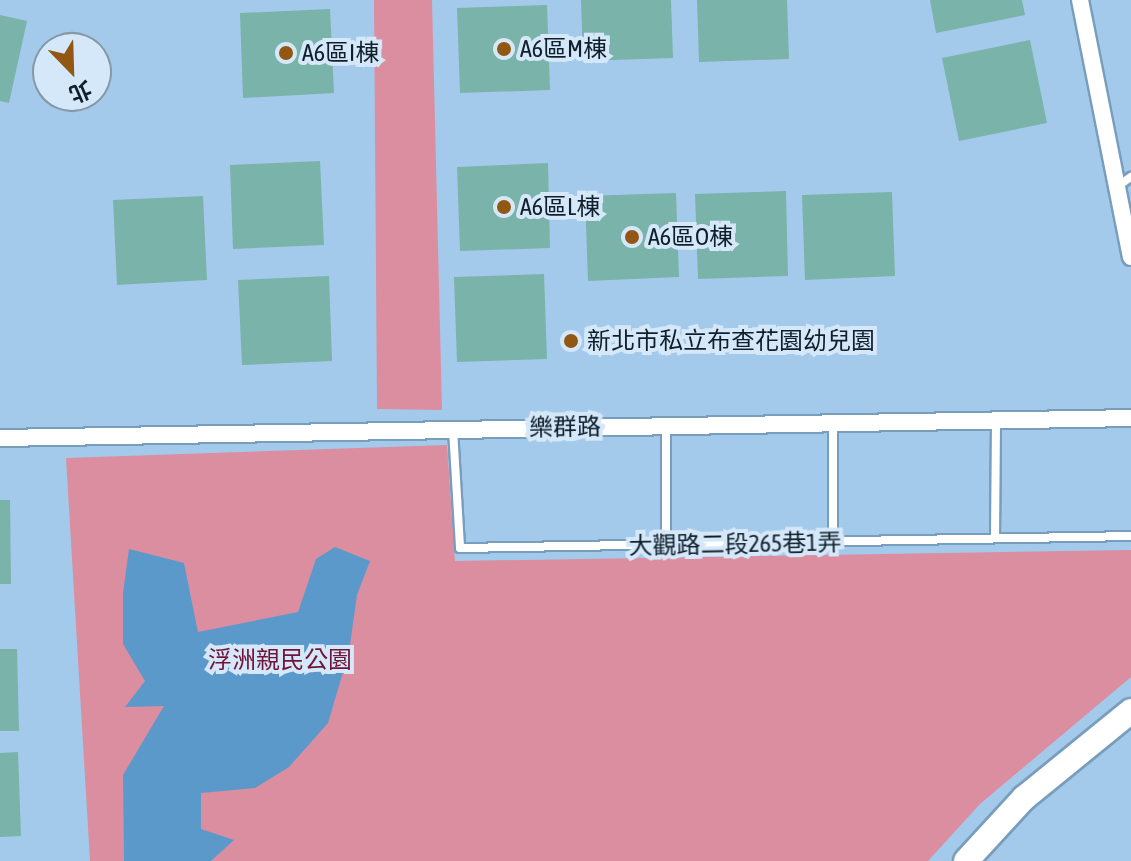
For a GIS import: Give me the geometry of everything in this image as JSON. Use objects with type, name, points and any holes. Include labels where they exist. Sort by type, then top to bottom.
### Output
[{"type":"main road","points":[[966,861],[1024,798],[1131,711]]},
{"type":"street","points":[[1080,0],[1124,182],[1131,257]]},
{"type":"street","name":"樂群路","points":[[0,438],[1131,418]]},
{"type":"lane","points":[[995,538],[996,420]]},
{"type":"lane","points":[[833,423],[833,542]]},
{"type":"lane","points":[[666,426],[666,545]]},
{"type":"lane","name":"大觀路二段265巷1弄","points":[[453,429],[460,548],[1131,536]]},
{"type":"green space","points":[[374,0],[432,0],[442,410],[377,409]]},
{"type":"green space","name":"浮洲親民公園","points":[[447,445],[455,561],[1131,550],[1131,677],[980,804],[928,861],[90,861],[66,458]]},
{"type":"water","points":[[335,547],[370,561],[357,595],[349,652],[328,723],[289,767],[255,788],[201,793],[201,829],[234,840],[211,861],[124,861],[123,775],[164,706],[125,707],[145,681],[123,644],[123,593],[129,549],[184,563],[198,632],[298,612],[316,559]]},
{"type":"building","points":[[581,0],[671,0],[673,58],[583,61]]},
{"type":"building","points":[[697,0],[787,0],[789,59],[699,62]]},
{"type":"building","points":[[930,0],[1022,0],[1025,15],[936,33]]},
{"type":"building","name":"A6區M棟","points":[[547,5],[550,90],[460,93],[457,8]]},
{"type":"building","name":"A6區I棟","points":[[330,9],[334,93],[243,98],[240,13]]},
{"type":"building","points":[[0,15],[27,21],[9,103],[0,101]]},
{"type":"building","points":[[1030,40],[1047,123],[959,141],[942,58]]},
{"type":"building","points":[[320,161],[324,245],[233,249],[230,165]]},
{"type":"building","name":"A6區L棟","points":[[548,163],[550,248],[460,251],[457,167]]},
{"type":"building","points":[[786,191],[788,276],[698,279],[695,194]]},
{"type":"building","points":[[892,192],[895,276],[805,280],[802,195]]},
{"type":"building","name":"A6區O棟","points":[[676,193],[679,277],[588,281],[585,196]]},
{"type":"building","points":[[203,196],[207,280],[117,285],[113,200]]},
{"type":"building","points":[[544,274],[547,359],[457,362],[454,277]]},
{"type":"building","points":[[329,276],[332,361],[242,365],[238,280]]},
{"type":"building","points":[[0,500],[10,500],[11,584],[0,584]]},
{"type":"building","points":[[0,649],[17,649],[19,731],[0,731]]},
{"type":"building","points":[[18,752],[21,836],[0,837],[0,753]]},
{"type":"place","name":"A6區M棟","points":[[504,49]]},
{"type":"place","name":"A6區I棟","points":[[286,53]]},
{"type":"place","name":"A6區L棟","points":[[504,207]]},
{"type":"place","name":"A6區O棟","points":[[632,237]]},
{"type":"place","name":"新北市私立布查花園幼兒園","points":[[571,341]]}]
